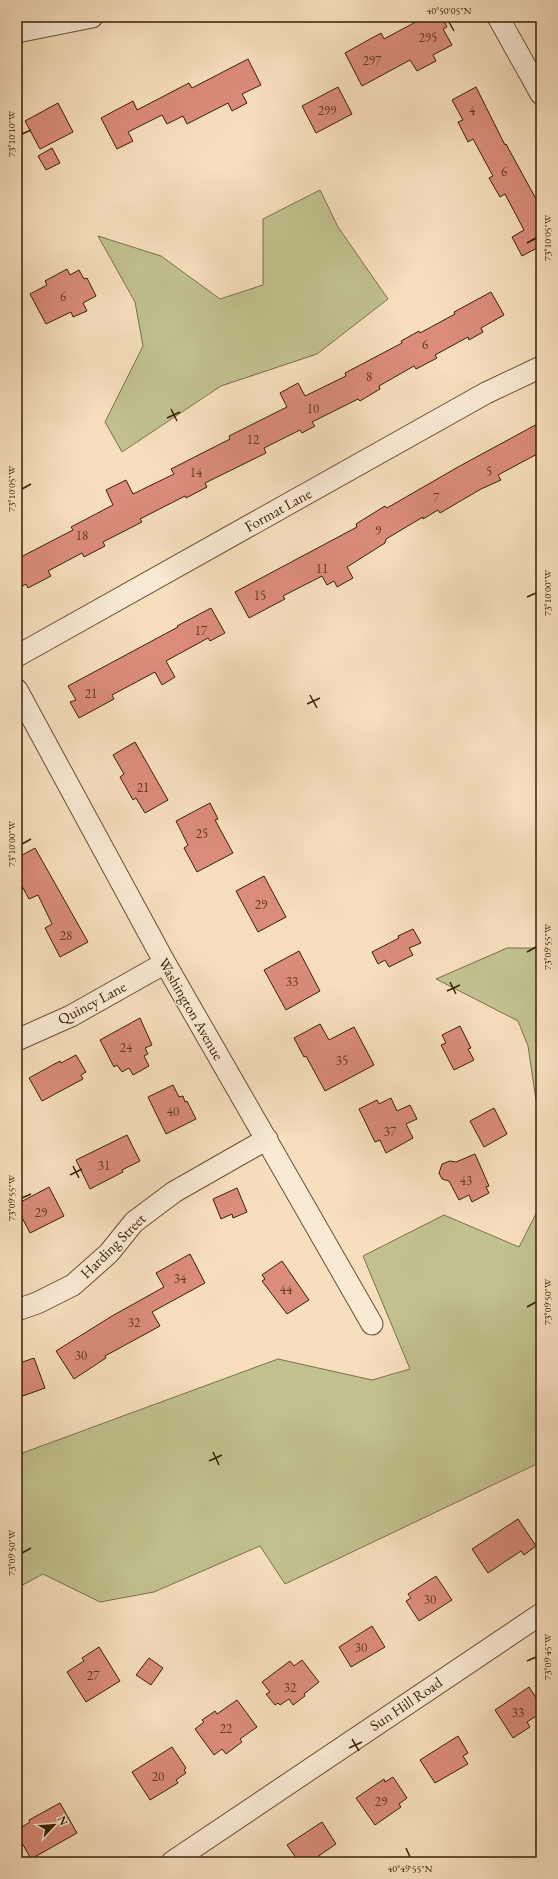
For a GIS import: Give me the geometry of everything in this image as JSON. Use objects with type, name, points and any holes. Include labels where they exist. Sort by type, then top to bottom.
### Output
[{"type":"street","points":[[17,32],[92,17]]},
{"type":"street","points":[[498,17],[541,94]]},
{"type":"street","name":"Format Lane","points":[[17,656],[486,393],[541,367]]},
{"type":"street","name":"Washington Avenue","points":[[17,690],[165,963],[372,1324]]},
{"type":"street","name":"Quincy Lane","points":[[17,1040],[71,1016],[165,963]]},
{"type":"street","name":"Harding Street","points":[[17,1310],[37,1303],[73,1285],[109,1254],[134,1222],[174,1192],[267,1139]]},
{"type":"street","name":"Sun Hill Road","points":[[172,1862],[541,1614]]},
{"type":"green space","points":[[320,190],[338,227],[388,299],[317,354],[221,386],[122,452],[105,422],[143,346],[135,302],[98,236],[161,256],[220,299],[263,285],[263,219]]},
{"type":"green space","points":[[507,948],[541,948],[541,1104],[536,1100],[528,1046],[518,1021],[436,979]]},
{"type":"green space","points":[[541,1204],[541,1462],[285,1584],[260,1546],[154,1592],[100,1602],[43,1574],[17,1588],[17,1455],[278,1359],[372,1380],[410,1369],[363,1256],[444,1215],[519,1247]]},
{"type":"building","points":[[425,17],[442,17],[447,27],[443,29],[452,45],[433,55],[436,61],[417,71],[410,60],[362,86],[345,53],[381,33],[384,39]]},
{"type":"building","points":[[248,59],[261,85],[242,94],[247,103],[232,111],[228,103],[187,124],[183,116],[167,124],[162,115],[128,132],[133,141],[117,149],[101,118],[133,101],[137,110],[189,83],[192,88]]},
{"type":"building","points":[[338,87],[352,114],[316,133],[302,106]]},
{"type":"building","points":[[476,87],[505,145],[506,144],[536,199],[541,196],[541,246],[522,256],[512,237],[524,230],[505,194],[500,197],[489,178],[493,176],[473,139],[468,142],[458,122],[463,120],[452,100]]},
{"type":"building","points":[[58,103],[73,132],[40,149],[25,121]]},
{"type":"building","points":[[52,148],[60,163],[46,170],[38,156]]},
{"type":"building","points":[[67,269],[70,275],[79,270],[84,279],[87,278],[96,296],[83,303],[87,311],[73,317],[71,312],[46,324],[30,294],[47,285],[45,281]]},
{"type":"building","points":[[491,292],[504,315],[481,328],[483,332],[469,340],[468,337],[435,355],[437,358],[416,369],[414,366],[379,386],[380,389],[360,401],[358,399],[312,422],[315,426],[302,433],[300,430],[264,448],[266,453],[205,483],[207,487],[186,498],[185,496],[140,519],[142,522],[103,542],[105,546],[84,557],[82,553],[48,571],[51,576],[28,588],[26,584],[17,589],[17,559],[73,530],[71,527],[113,505],[106,490],[126,480],[133,494],[174,474],[171,469],[230,439],[229,436],[287,407],[280,393],[298,383],[305,396],[346,376],[345,373],[402,343],[401,341],[419,331],[420,333],[455,314],[454,312]]},
{"type":"building","points":[[541,422],[541,452],[498,475],[501,480],[481,489],[440,513],[438,510],[423,519],[423,517],[386,539],[385,543],[347,567],[353,578],[337,587],[334,581],[327,585],[322,576],[283,596],[285,599],[249,618],[235,592],[357,527],[356,524],[385,506],[387,508]]},
{"type":"building","points":[[211,608],[225,633],[210,641],[208,638],[166,661],[175,677],[162,685],[155,672],[112,695],[114,699],[79,718],[70,702],[76,700],[68,686]]},
{"type":"building","points":[[135,742],[168,800],[145,813],[136,798],[133,800],[120,777],[124,774],[113,755]]},
{"type":"building","points":[[210,803],[218,819],[215,820],[233,853],[197,872],[184,848],[188,845],[176,821]]},
{"type":"building","points":[[35,848],[88,942],[60,957],[45,928],[52,924],[38,895],[29,899],[17,877],[17,858]]},
{"type":"building","points":[[264,876],[286,917],[258,932],[236,891]]},
{"type":"building","points":[[413,929],[421,943],[409,948],[413,955],[389,967],[385,960],[378,964],[372,952],[399,938],[398,936]]},
{"type":"building","points":[[299,951],[320,991],[286,1010],[264,970]]},
{"type":"building","points":[[140,1018],[152,1045],[145,1048],[148,1054],[144,1056],[149,1066],[133,1075],[129,1068],[122,1072],[117,1065],[114,1067],[100,1040]]},
{"type":"building","points":[[320,1024],[329,1040],[354,1027],[374,1065],[325,1091],[306,1056],[304,1057],[294,1038]]},
{"type":"building","points":[[460,1026],[471,1048],[468,1049],[474,1060],[454,1070],[441,1045],[446,1043],[442,1035]]},
{"type":"building","points":[[76,1055],[86,1072],[81,1075],[83,1079],[42,1101],[29,1078],[60,1061],[61,1063]]},
{"type":"building","points":[[173,1085],[179,1097],[183,1096],[185,1102],[187,1101],[196,1119],[166,1134],[148,1097]]},
{"type":"building","points":[[391,1098],[397,1111],[410,1105],[417,1119],[406,1124],[413,1138],[386,1153],[380,1140],[375,1142],[359,1109],[377,1100],[379,1104]]},
{"type":"building","points":[[494,1108],[507,1134],[484,1147],[470,1121]]},
{"type":"building","points":[[127,1135],[140,1161],[122,1170],[123,1172],[90,1189],[76,1160]]},
{"type":"building","points":[[475,1154],[489,1186],[486,1187],[489,1193],[472,1202],[469,1195],[459,1200],[449,1181],[442,1179],[439,1173],[442,1164],[450,1161],[456,1162]]},
{"type":"building","points":[[49,1187],[64,1216],[30,1233],[17,1208],[17,1204]]},
{"type":"building","points":[[237,1188],[247,1212],[233,1218],[232,1214],[221,1219],[213,1199]]},
{"type":"building","points":[[190,1254],[205,1283],[152,1312],[160,1326],[105,1356],[106,1358],[74,1379],[56,1351],[112,1316],[164,1287],[156,1273]]},
{"type":"building","points":[[282,1261],[309,1300],[287,1314],[262,1281],[265,1279],[262,1275]]},
{"type":"building","points":[[34,1358],[45,1388],[17,1398],[17,1364]]},
{"type":"building","points":[[518,1519],[536,1546],[524,1555],[521,1551],[488,1573],[472,1549]]},
{"type":"building","points":[[436,1576],[452,1600],[419,1621],[406,1601],[411,1598],[408,1594]]},
{"type":"building","points":[[372,1626],[385,1647],[351,1667],[339,1647]]},
{"type":"building","points":[[99,1647],[120,1681],[86,1702],[67,1672],[84,1661],[82,1658]]},
{"type":"building","points":[[149,1658],[163,1668],[151,1685],[136,1675]]},
{"type":"building","points":[[302,1660],[319,1682],[304,1694],[305,1696],[293,1705],[289,1699],[280,1705],[278,1703],[275,1705],[266,1694],[270,1692],[262,1682],[290,1661],[294,1666]]},
{"type":"building","points":[[529,1687],[541,1705],[541,1713],[527,1722],[530,1727],[513,1738],[495,1710]]},
{"type":"building","points":[[237,1700],[257,1727],[240,1739],[242,1742],[226,1754],[222,1749],[214,1755],[195,1729],[204,1722],[202,1720],[215,1711],[217,1714]]},
{"type":"building","points":[[458,1736],[468,1753],[463,1756],[468,1764],[435,1783],[420,1760]]},
{"type":"building","points":[[172,1747],[186,1768],[184,1770],[186,1773],[176,1780],[178,1783],[150,1800],[132,1772]]},
{"type":"building","points":[[393,1777],[407,1798],[399,1804],[401,1807],[375,1825],[356,1798],[384,1779],[385,1782]]},
{"type":"building","points":[[60,1803],[77,1833],[31,1859],[17,1834],[17,1830],[30,1822],[29,1820]]},
{"type":"building","points":[[322,1822],[336,1844],[310,1862],[299,1862],[287,1845]]}]
